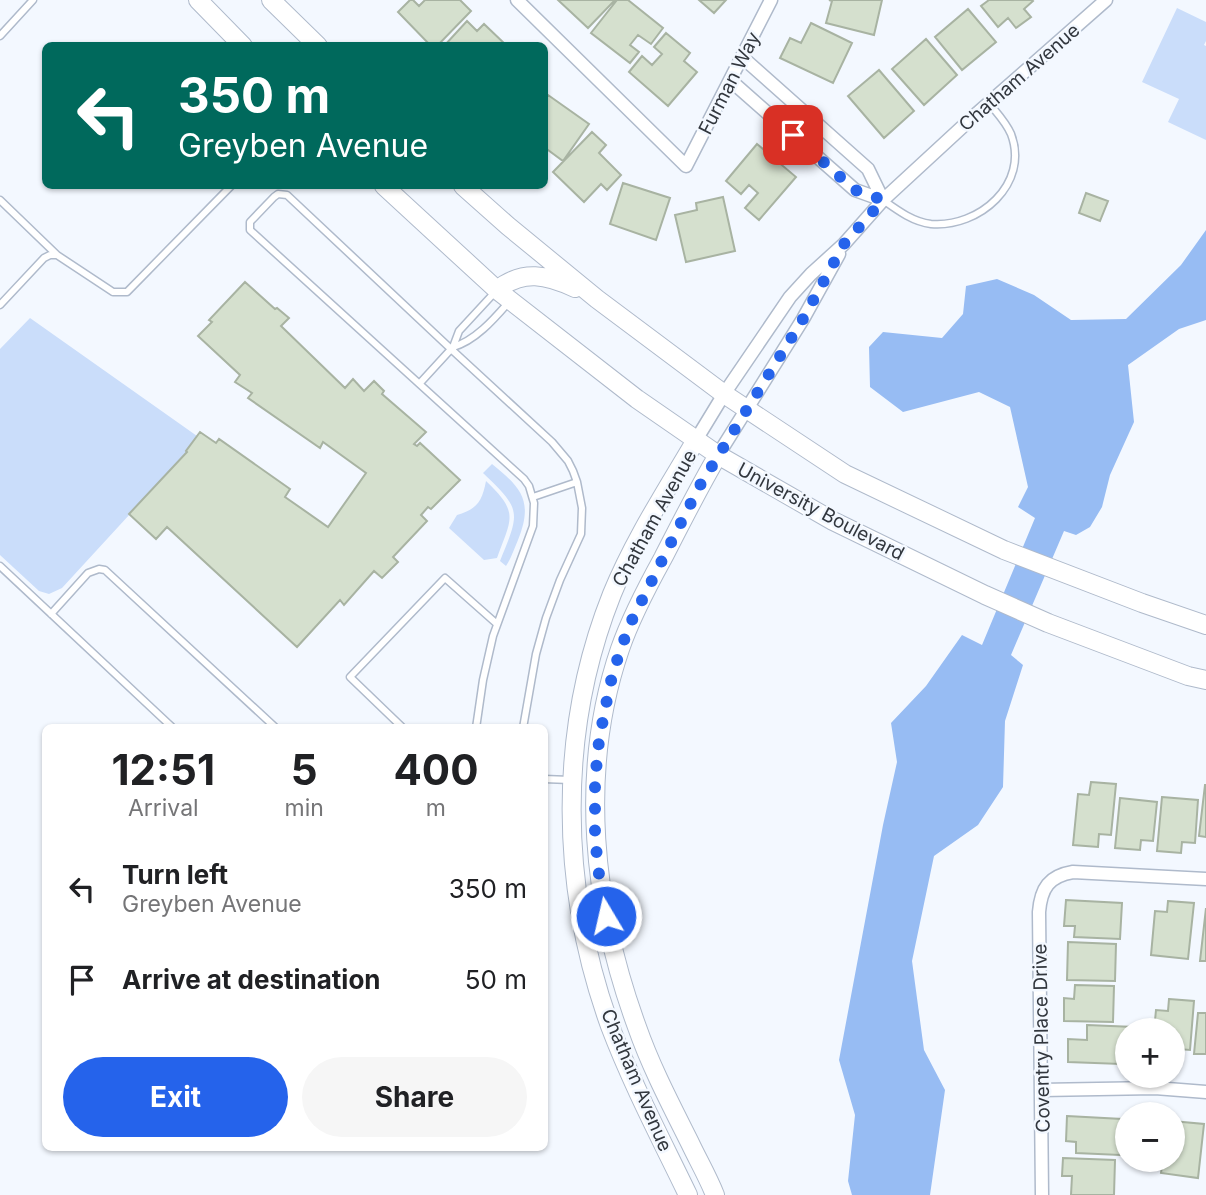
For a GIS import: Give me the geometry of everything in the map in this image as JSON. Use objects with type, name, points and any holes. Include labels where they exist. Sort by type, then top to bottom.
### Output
[{"type":"main road","points":[[198,0],[239,42]]},
{"type":"main road","points":[[271,0],[313,42]]},
{"type":"main road","name":"University Boulevard","points":[[387,189],[504,295],[718,456],[833,522],[985,595],[1048,623],[1188,676],[1206,680]]},
{"type":"main road","points":[[466,189],[597,299],[724,394],[845,474],[1004,550],[1206,625]]},
{"type":"main road","points":[[504,295],[508,281],[536,276],[557,281],[597,299]]},
{"type":"main road","name":"Chatham Avenue","points":[[688,1195],[620,1049],[595,980],[585,940],[577,888],[571,820],[576,740],[586,681],[612,595],[644,527],[696,440]]},
{"type":"main road","name":"Chatham Avenue","points":[[715,1195],[647,1052],[617,968],[608,932],[598,868],[595,780],[599,741],[613,672],[629,626],[699,487],[718,456]]},
{"type":"main road","points":[[572,780],[595,780]]},
{"type":"street","name":"Furman Way","points":[[517,0],[686,166],[771,0]]},
{"type":"street","name":"Chatham Avenue","points":[[696,440],[790,297],[811,274],[844,244],[883,200],[1106,0]]},
{"type":"street","points":[[742,57],[868,169],[883,200]]},
{"type":"street","points":[[730,80],[855,190],[883,200]]},
{"type":"street","name":"Chatham Avenue","points":[[718,456],[803,319],[844,244]]},
{"type":"street","name":"Coventry Place Drive","points":[[1042,1195],[1039,912],[1042,894],[1057,877],[1073,872],[1206,880]]},
{"type":"street","points":[[1041,1090],[1155,1088],[1206,1092]]},
{"type":"lane","points":[[0,36],[33,0]]},
{"type":"lane","points":[[883,200],[914,219],[929,224],[945,224],[966,218],[995,202],[1009,183],[1014,164],[1014,147],[1010,133],[989,103]]},
{"type":"lane","points":[[0,200],[57,255],[113,292],[127,292],[228,189]]},
{"type":"lane","points":[[477,724],[485,670],[497,624],[533,526],[535,516],[529,486],[420,383],[250,230],[250,222],[278,194],[287,195],[552,442],[568,461],[577,482],[582,508],[580,534],[546,618],[531,676],[524,724]]},
{"type":"lane","points":[[1,301],[44,258],[57,255]]},
{"type":"lane","points":[[420,383],[452,348],[459,331],[504,295]]},
{"type":"lane","points":[[452,348],[463,344],[496,317],[504,295]]},
{"type":"lane","points":[[533,497],[577,482]]},
{"type":"lane","points":[[0,566],[169,724]]},
{"type":"lane","points":[[51,614],[88,573],[105,570],[272,724]]},
{"type":"lane","points":[[398,724],[350,677],[445,578],[497,624]]},
{"type":"lane","points":[[548,779],[572,780]]},
{"type":"shaded area","points":[[1177,8],[1206,22],[1206,140],[1168,122],[1179,99],[1142,82]]},
{"type":"shaded area","points":[[30,318],[197,436],[187,452],[62,588],[49,594],[39,591],[0,555],[0,349]]},
{"type":"shaded area","points":[[492,464],[518,489],[525,506],[522,527],[506,566],[500,561],[511,532],[514,512],[505,495],[483,473]]},
{"type":"shaded area","points":[[486,481],[504,501],[510,517],[497,558],[484,560],[449,528],[457,515],[478,504]]},
{"type":"water","points":[[1206,230],[1206,320],[1179,329],[1128,365],[1134,422],[1110,475],[1102,507],[1090,527],[1076,535],[1064,531],[1011,655],[1023,665],[1005,721],[1003,787],[978,825],[934,856],[912,961],[924,1050],[945,1090],[930,1195],[852,1195],[848,1181],[855,1115],[839,1060],[897,762],[891,723],[926,686],[962,635],[982,645],[1035,518],[1018,507],[1028,487],[1010,407],[979,392],[903,412],[870,387],[869,347],[883,332],[942,338],[963,314],[966,286],[997,279],[1034,295],[1071,320],[1126,319],[1181,265]]},
{"type":"building","points":[[410,0],[419,6],[425,0],[460,0],[471,11],[441,42],[427,42],[398,12]]},
{"type":"building","points":[[558,0],[615,0],[588,28]]},
{"type":"building","points":[[617,0],[628,0],[663,28],[651,44],[638,35],[630,45],[639,52],[630,63],[591,33]]},
{"type":"building","points":[[699,0],[726,0],[714,13]]},
{"type":"building","points":[[829,0],[882,0],[874,35],[826,23],[832,1]]},
{"type":"building","points":[[989,0],[1032,0],[1024,9],[1031,17],[1016,28],[1008,18],[998,27],[981,6]]},
{"type":"building","points":[[968,9],[996,42],[962,70],[935,37]]},
{"type":"building","points":[[467,21],[477,31],[484,24],[503,42],[448,42]]},
{"type":"building","points":[[811,23],[852,43],[833,83],[780,58],[790,38],[801,43]]},
{"type":"building","points":[[666,33],[690,53],[684,61],[697,72],[668,106],[629,72],[642,56],[652,65],[662,54],[654,47]]},
{"type":"building","points":[[926,39],[957,75],[924,105],[892,69]]},
{"type":"building","points":[[879,70],[914,111],[884,138],[848,96]]},
{"type":"building","points":[[548,95],[589,124],[563,161],[548,150]]},
{"type":"building","points":[[592,132],[606,145],[599,153],[621,175],[607,190],[601,184],[584,202],[553,172]]},
{"type":"building","points":[[757,144],[796,177],[759,220],[745,208],[758,193],[749,185],[741,194],[726,181]]},
{"type":"building","points":[[623,183],[670,198],[656,240],[610,224]]},
{"type":"building","points":[[1086,193],[1108,201],[1100,221],[1079,213]]},
{"type":"building","points":[[723,197],[735,251],[686,262],[675,215],[697,210],[696,203]]},
{"type":"building","points":[[245,282],[289,318],[281,326],[345,388],[353,379],[364,391],[374,381],[384,391],[382,394],[426,432],[414,444],[417,446],[420,443],[460,480],[431,509],[428,507],[421,515],[427,521],[393,557],[398,562],[382,578],[374,571],[344,605],[340,600],[297,647],[167,527],[156,539],[129,514],[187,452],[200,432],[216,443],[219,439],[290,489],[285,497],[328,527],[366,473],[323,442],[320,448],[248,398],[252,393],[235,382],[240,375],[198,336],[212,322],[209,320]]},
{"type":"building","points":[[1091,782],[1116,784],[1111,835],[1099,834],[1098,847],[1073,845],[1078,794],[1089,795]]},
{"type":"building","points":[[1206,785],[1206,837],[1199,836]]},
{"type":"building","points":[[1162,797],[1198,800],[1195,843],[1182,842],[1181,853],[1157,851]]},
{"type":"building","points":[[1120,798],[1157,802],[1153,841],[1141,840],[1140,850],[1115,848]]},
{"type":"building","points":[[1066,900],[1122,903],[1120,939],[1074,937],[1075,926],[1064,926]]},
{"type":"building","points":[[1168,901],[1194,903],[1188,959],[1151,955],[1155,911],[1167,912]]},
{"type":"building","points":[[1206,908],[1206,961],[1200,961]]},
{"type":"building","points":[[1068,942],[1116,944],[1115,981],[1067,980]]},
{"type":"building","points":[[1075,985],[1114,986],[1113,1022],[1064,1021],[1064,998],[1074,999]]},
{"type":"building","points":[[1169,999],[1194,1001],[1190,1050],[1185,1050],[1185,1018],[1155,1018],[1156,1010],[1168,1011]]},
{"type":"building","points":[[1198,1013],[1206,1013],[1206,1054],[1194,1054]]},
{"type":"building","points":[[1087,1025],[1115,1026],[1115,1064],[1068,1062],[1068,1039],[1087,1040]]},
{"type":"building","points":[[1067,1116],[1115,1119],[1115,1155],[1076,1153],[1076,1142],[1066,1141]]},
{"type":"building","points":[[1185,1122],[1204,1124],[1198,1178],[1161,1173],[1185,1172]]},
{"type":"building","points":[[1063,1158],[1115,1160],[1114,1195],[1071,1195],[1072,1176],[1062,1176]]},
{"type":"route","points":[[606,916],[595,835],[595,780],[605,709],[620,648],[699,487],[803,319],[844,244],[883,200],[855,190],[793,135]]}]
